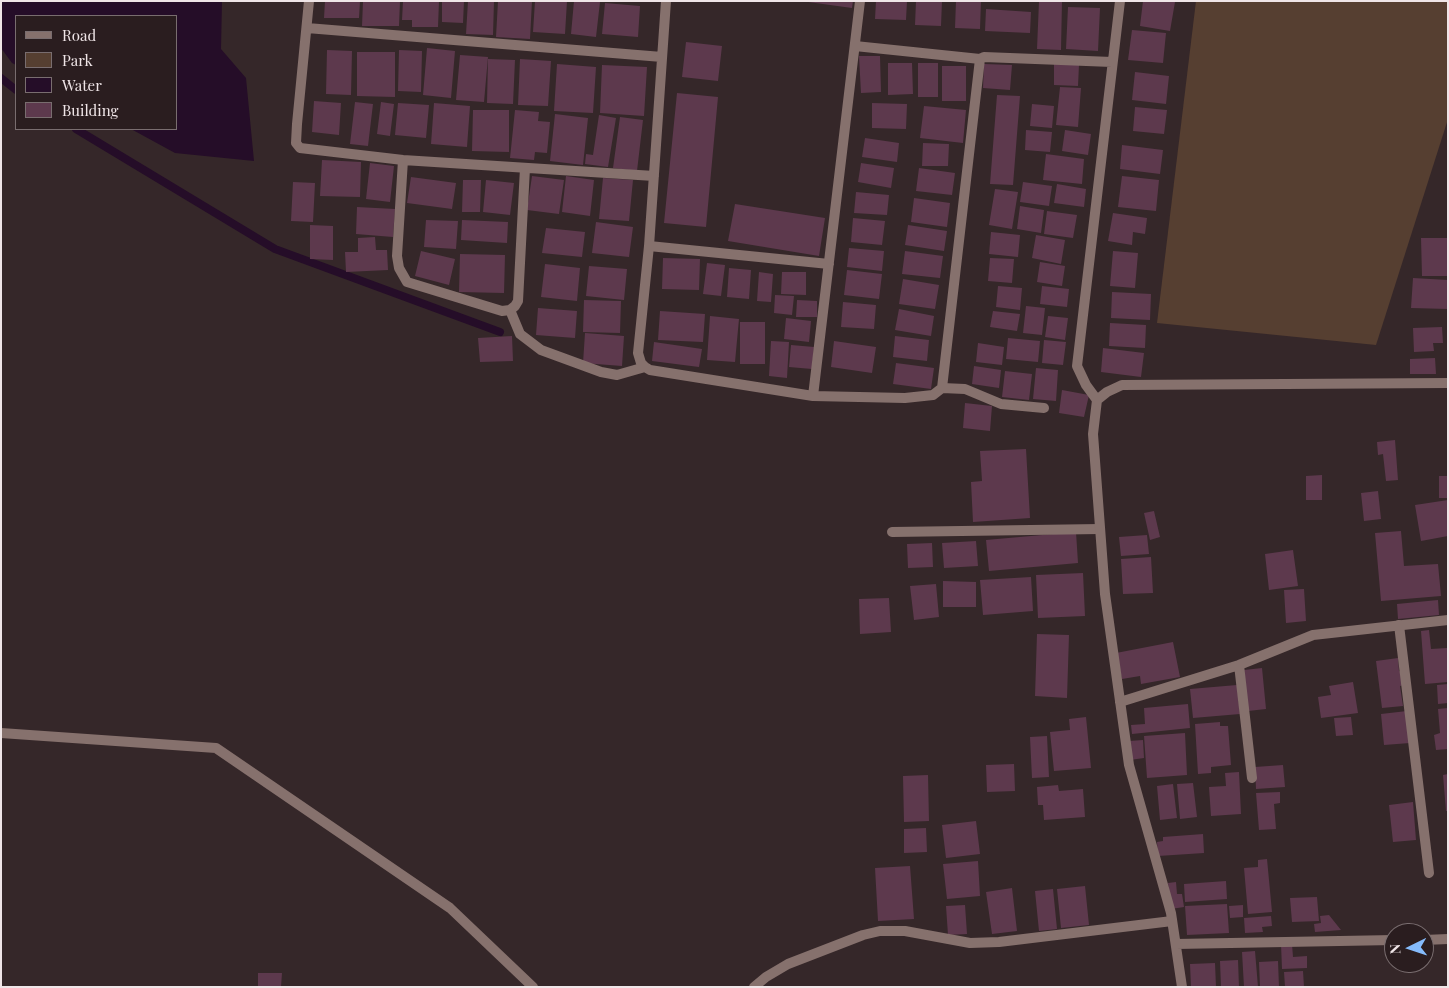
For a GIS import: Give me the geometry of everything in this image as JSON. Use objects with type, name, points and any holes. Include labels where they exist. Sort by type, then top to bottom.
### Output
[{"type":"street","points":[[309,1],[297,124],[296,143],[300,148],[403,160],[654,176]]},
{"type":"street","points":[[666,1],[649,246],[638,353],[641,363],[650,370],[813,396],[904,398],[933,395],[942,388],[965,389],[1001,404],[1044,408]]},
{"type":"street","points":[[813,396],[860,1]]},
{"type":"street","points":[[1098,400],[1084,381],[1078,366],[1120,1]]},
{"type":"street","points":[[307,28],[662,57]]},
{"type":"street","points":[[855,46],[980,59],[984,57],[1112,62]]},
{"type":"street","points":[[942,388],[980,59]]},
{"type":"street","points":[[403,160],[397,256],[399,268],[407,282],[494,309],[510,310],[518,301],[525,168]]},
{"type":"street","points":[[649,246],[829,264]]},
{"type":"street","points":[[510,310],[520,334],[541,350],[600,372],[617,375],[645,367]]},
{"type":"street","points":[[1182,987],[1172,921],[1129,764],[1120,702],[1105,594],[1093,434],[1098,400],[1107,392],[1122,385],[1448,383]]},
{"type":"street","points":[[892,532],[1100,529]]},
{"type":"street","points":[[1120,702],[1239,665],[1313,635],[1448,620]]},
{"type":"street","points":[[1399,625],[1429,873]]},
{"type":"street","points":[[1239,665],[1252,778]]},
{"type":"street","points":[[1,734],[216,748],[450,908],[533,987]]},
{"type":"street","points":[[754,987],[766,977],[788,964],[863,935],[880,931],[905,932],[970,943],[999,942],[1172,921]]},
{"type":"street","points":[[1434,940],[1448,939]]},
{"type":"street","points":[[1176,944],[1384,940]]},
{"type":"green space","points":[[1196,1],[1448,1],[1448,119],[1376,345],[1157,323]]},
{"type":"water","points":[[1,1],[222,1],[221,49],[246,78],[254,161],[175,153],[133,130],[178,130],[178,15],[15,15],[15,64],[1,48]]},
{"type":"building","points":[[325,1],[360,1],[359,18],[324,18]]},
{"type":"building","points":[[363,1],[400,1],[399,26],[362,26]]},
{"type":"building","points":[[403,1],[439,1],[438,27],[412,27],[412,20],[402,20]]},
{"type":"building","points":[[442,1],[464,1],[463,23],[442,22]]},
{"type":"building","points":[[468,1],[494,1],[493,35],[466,34]]},
{"type":"building","points":[[498,1],[532,1],[530,39],[496,37]]},
{"type":"building","points":[[535,1],[567,1],[565,34],[533,32]]},
{"type":"building","points":[[574,1],[600,2],[596,37],[571,34]]},
{"type":"building","points":[[801,1],[853,1],[852,8]]},
{"type":"building","points":[[876,1],[907,1],[906,20],[875,19]]},
{"type":"building","points":[[916,1],[942,1],[941,26],[915,25]]},
{"type":"building","points":[[956,1],[981,1],[980,29],[955,28]]},
{"type":"building","points":[[1039,1],[1062,1],[1061,50],[1037,49]]},
{"type":"building","points":[[1143,1],[1175,2],[1170,31],[1140,26]]},
{"type":"building","points":[[605,3],[640,6],[638,37],[602,34]]},
{"type":"building","points":[[1068,7],[1100,8],[1098,51],[1066,49]]},
{"type":"building","points":[[986,9],[1031,12],[1030,33],[985,31]]},
{"type":"building","points":[[1132,30],[1166,33],[1163,63],[1128,60]]},
{"type":"building","points":[[686,42],[722,46],[718,81],[682,77]]},
{"type":"building","points":[[427,48],[455,51],[451,98],[423,95]]},
{"type":"building","points":[[327,50],[352,51],[351,95],[326,94]]},
{"type":"building","points":[[399,50],[422,51],[421,92],[398,91]]},
{"type":"building","points":[[357,52],[395,52],[395,97],[357,96]]},
{"type":"building","points":[[460,55],[488,57],[484,102],[456,100]]},
{"type":"building","points":[[859,56],[880,56],[881,92],[861,93]]},
{"type":"building","points":[[488,59],[515,60],[513,104],[487,103]]},
{"type":"building","points":[[520,59],[551,61],[548,106],[518,105]]},
{"type":"building","points":[[888,63],[912,63],[913,94],[888,95]]},
{"type":"building","points":[[918,63],[938,63],[938,97],[918,97]]},
{"type":"building","points":[[557,64],[596,67],[593,113],[554,111]]},
{"type":"building","points":[[984,64],[1012,65],[1010,90],[983,88]]},
{"type":"building","points":[[1054,64],[1079,65],[1078,86],[1054,85]]},
{"type":"building","points":[[602,65],[647,67],[644,116],[600,113]]},
{"type":"building","points":[[942,66],[966,66],[966,101],[942,101]]},
{"type":"building","points":[[1135,72],[1169,76],[1166,104],[1132,100]]},
{"type":"building","points":[[1060,87],[1081,88],[1078,127],[1056,125]]},
{"type":"building","points":[[677,93],[718,97],[706,227],[664,223]]},
{"type":"building","points":[[997,95],[1020,96],[1013,185],[990,184]]},
{"type":"building","points":[[314,101],[341,103],[339,135],[312,132]]},
{"type":"building","points":[[355,102],[373,104],[368,146],[350,144]]},
{"type":"building","points":[[381,102],[394,104],[390,136],[377,134]]},
{"type":"building","points":[[398,103],[429,105],[426,138],[395,135]]},
{"type":"building","points":[[434,103],[470,106],[467,147],[431,144]]},
{"type":"building","points":[[872,103],[907,104],[906,129],[872,128]]},
{"type":"building","points":[[1032,104],[1054,106],[1052,128],[1030,126]]},
{"type":"building","points":[[924,106],[966,110],[963,143],[920,138]]},
{"type":"building","points":[[1135,107],[1167,110],[1164,134],[1133,131]]},
{"type":"building","points":[[473,110],[509,110],[509,152],[472,151]]},
{"type":"building","points":[[515,110],[539,112],[538,121],[550,122],[547,153],[535,152],[534,160],[510,158]]},
{"type":"building","points":[[555,114],[588,118],[583,165],[550,161]]},
{"type":"building","points":[[599,115],[616,118],[608,167],[585,164],[586,154],[593,155]]},
{"type":"building","points":[[620,117],[643,120],[637,171],[613,168]]},
{"type":"building","points":[[1026,130],[1052,132],[1050,152],[1025,150]]},
{"type":"building","points":[[1065,130],[1091,134],[1088,155],[1062,151]]},
{"type":"building","points":[[865,138],[899,143],[897,162],[862,157]]},
{"type":"building","points":[[923,143],[949,144],[948,166],[922,166]]},
{"type":"building","points":[[1122,145],[1163,150],[1160,174],[1120,169]]},
{"type":"building","points":[[1046,154],[1084,159],[1082,184],[1043,180]]},
{"type":"building","points":[[322,160],[361,162],[360,197],[320,196]]},
{"type":"building","points":[[370,163],[394,166],[390,202],[366,199]]},
{"type":"building","points":[[861,163],[894,168],[891,188],[858,182]]},
{"type":"building","points":[[919,168],[955,173],[952,195],[916,191]]},
{"type":"building","points":[[532,176],[564,180],[559,214],[527,210]]},
{"type":"building","points":[[566,176],[594,180],[590,216],[562,212]]},
{"type":"building","points":[[1122,176],[1159,180],[1156,211],[1118,207]]},
{"type":"building","points":[[411,177],[456,183],[452,209],[407,203]]},
{"type":"building","points":[[603,178],[633,180],[629,221],[599,219]]},
{"type":"building","points":[[463,180],[481,180],[480,212],[462,212]]},
{"type":"building","points":[[486,180],[514,183],[510,215],[483,212]]},
{"type":"building","points":[[293,182],[315,183],[313,222],[291,221]]},
{"type":"building","points":[[1023,182],[1052,186],[1049,206],[1020,202]]},
{"type":"building","points":[[1057,184],[1086,189],[1084,207],[1054,203]]},
{"type":"building","points":[[995,189],[1018,192],[1012,229],[989,225]]},
{"type":"building","points":[[856,192],[889,195],[887,215],[854,213]]},
{"type":"building","points":[[914,198],[950,203],[947,227],[911,222]]},
{"type":"building","points":[[735,204],[825,218],[819,256],[728,241]]},
{"type":"building","points":[[1020,206],[1044,210],[1041,233],[1017,229]]},
{"type":"building","points":[[357,207],[395,209],[393,237],[356,234]]},
{"type":"building","points":[[1047,211],[1077,215],[1073,238],[1044,234]]},
{"type":"building","points":[[1113,213],[1147,218],[1145,234],[1133,232],[1132,245],[1108,241]]},
{"type":"building","points":[[853,218],[885,221],[882,245],[851,242]]},
{"type":"building","points":[[426,220],[458,221],[456,249],[424,247]]},
{"type":"building","points":[[462,220],[508,222],[507,243],[461,240]]},
{"type":"building","points":[[596,222],[633,227],[629,257],[592,253]]},
{"type":"building","points":[[310,225],[333,226],[333,260],[310,259]]},
{"type":"building","points":[[908,225],[947,231],[944,251],[905,245]]},
{"type":"building","points":[[546,228],[585,232],[582,257],[542,253]]},
{"type":"building","points":[[991,232],[1020,235],[1018,257],[989,254]]},
{"type":"building","points":[[1036,235],[1065,240],[1061,264],[1032,258]]},
{"type":"building","points":[[375,237],[376,250],[387,250],[388,270],[346,272],[345,252],[358,252],[358,238]]},
{"type":"building","points":[[1421,238],[1448,238],[1448,276],[1422,276]]},
{"type":"building","points":[[849,248],[884,251],[882,271],[847,267]]},
{"type":"building","points":[[421,251],[455,259],[449,285],[415,276]]},
{"type":"building","points":[[905,251],[943,256],[940,278],[902,274]]},
{"type":"building","points":[[1113,251],[1138,253],[1135,288],[1110,286]]},
{"type":"building","points":[[460,254],[505,255],[504,293],[459,292]]},
{"type":"building","points":[[663,258],[700,259],[699,290],[662,289]]},
{"type":"building","points":[[990,258],[1014,259],[1012,283],[988,281]]},
{"type":"building","points":[[1040,262],[1065,266],[1062,286],[1037,282]]},
{"type":"building","points":[[707,263],[725,265],[721,296],[703,294]]},
{"type":"building","points":[[545,264],[580,268],[577,301],[541,297]]},
{"type":"building","points":[[589,266],[627,269],[624,300],[586,296]]},
{"type":"building","points":[[729,268],[751,270],[749,299],[727,297]]},
{"type":"building","points":[[847,270],[882,274],[879,299],[844,295]]},
{"type":"building","points":[[759,272],[773,274],[771,302],[757,301]]},
{"type":"building","points":[[782,272],[806,272],[806,295],[781,294]]},
{"type":"building","points":[[1413,278],[1448,280],[1448,309],[1411,308]]},
{"type":"building","points":[[903,279],[939,285],[935,309],[899,304]]},
{"type":"building","points":[[998,286],[1022,288],[1020,310],[996,307]]},
{"type":"building","points":[[1042,286],[1069,289],[1067,307],[1040,304]]},
{"type":"building","points":[[1112,292],[1151,294],[1150,320],[1111,318]]},
{"type":"building","points":[[775,295],[794,296],[792,315],[774,313]]},
{"type":"building","points":[[584,300],[621,301],[620,333],[583,332]]},
{"type":"building","points":[[797,300],[817,301],[817,317],[796,317]]},
{"type":"building","points":[[843,302],[876,305],[874,329],[841,327]]},
{"type":"building","points":[[1026,306],[1045,308],[1042,335],[1023,333]]},
{"type":"building","points":[[538,308],[577,311],[575,338],[536,335]]},
{"type":"building","points":[[899,309],[934,316],[931,336],[895,330]]},
{"type":"building","points":[[660,311],[705,314],[703,342],[658,340]]},
{"type":"building","points":[[993,311],[1020,314],[1017,331],[990,327]]},
{"type":"building","points":[[710,316],[739,319],[735,362],[707,360]]},
{"type":"building","points":[[1048,316],[1068,318],[1065,340],[1045,337]]},
{"type":"building","points":[[786,318],[811,321],[809,342],[784,339]]},
{"type":"building","points":[[740,322],[765,322],[765,364],[740,364]]},
{"type":"building","points":[[1110,323],[1146,325],[1145,348],[1109,346]]},
{"type":"building","points":[[1442,327],[1443,343],[1433,343],[1434,351],[1414,352],[1413,328]]},
{"type":"building","points":[[585,333],[624,336],[622,366],[583,363]]},
{"type":"building","points":[[512,336],[513,361],[480,362],[478,338]]},
{"type":"building","points":[[895,336],[929,340],[927,361],[893,357]]},
{"type":"building","points":[[1008,338],[1040,341],[1038,362],[1006,359]]},
{"type":"building","points":[[1044,340],[1066,342],[1063,365],[1042,363]]},
{"type":"building","points":[[771,341],[789,342],[787,378],[769,376]]},
{"type":"building","points":[[834,341],[876,347],[872,373],[831,367]]},
{"type":"building","points":[[654,342],[702,349],[699,367],[652,361]]},
{"type":"building","points":[[978,343],[1004,347],[1002,365],[976,362]]},
{"type":"building","points":[[791,345],[814,347],[812,369],[789,367]]},
{"type":"building","points":[[1103,348],[1144,353],[1141,377],[1101,372]]},
{"type":"building","points":[[1435,358],[1436,374],[1410,374],[1410,359]]},
{"type":"building","points":[[896,363],[934,368],[931,389],[893,384]]},
{"type":"building","points":[[974,366],[1001,370],[999,388],[972,384]]},
{"type":"building","points":[[1036,368],[1058,370],[1056,401],[1033,399]]},
{"type":"building","points":[[1005,371],[1032,374],[1029,400],[1002,397]]},
{"type":"building","points":[[1062,390],[1089,395],[1084,417],[1059,413]]},
{"type":"building","points":[[965,403],[992,406],[990,431],[963,428]]},
{"type":"building","points":[[1395,440],[1398,480],[1386,481],[1383,454],[1378,455],[1377,442]]},
{"type":"building","points":[[1026,449],[1030,518],[973,522],[971,482],[982,481],[980,451]]},
{"type":"building","points":[[1322,475],[1322,500],[1306,500],[1306,476]]},
{"type":"building","points":[[1439,476],[1448,476],[1448,498],[1439,498]]},
{"type":"building","points":[[1378,491],[1381,519],[1364,521],[1361,493]]},
{"type":"building","points":[[1448,500],[1448,536],[1421,541],[1415,505]]},
{"type":"building","points":[[1154,511],[1160,537],[1150,540],[1144,513]]},
{"type":"building","points":[[1401,531],[1404,566],[1438,564],[1441,596],[1381,601],[1375,533]]},
{"type":"building","points":[[1076,532],[1078,563],[989,571],[986,540]]},
{"type":"building","points":[[1147,535],[1149,554],[1121,556],[1119,537]]},
{"type":"building","points":[[976,541],[978,566],[944,568],[942,543]]},
{"type":"building","points":[[932,543],[933,567],[908,568],[907,544]]},
{"type":"building","points":[[1293,550],[1298,586],[1269,590],[1265,554]]},
{"type":"building","points":[[1151,557],[1153,593],[1123,594],[1121,559]]},
{"type":"building","points":[[1083,573],[1085,616],[1038,618],[1036,575]]},
{"type":"building","points":[[1031,577],[1033,611],[983,615],[980,580]]},
{"type":"building","points":[[943,581],[976,582],[976,607],[943,607]]},
{"type":"building","points":[[936,584],[939,617],[914,620],[910,586]]},
{"type":"building","points":[[1304,589],[1306,621],[1286,623],[1284,590]]},
{"type":"building","points":[[889,598],[891,632],[860,634],[859,599]]},
{"type":"building","points":[[1438,600],[1439,615],[1398,619],[1397,604]]},
{"type":"building","points":[[1429,630],[1431,649],[1447,648],[1448,682],[1425,684],[1421,631]]},
{"type":"building","points":[[1037,634],[1069,635],[1067,698],[1035,696]]},
{"type":"building","points":[[1173,642],[1180,677],[1141,684],[1140,676],[1122,679],[1116,653]]},
{"type":"building","points":[[1398,658],[1399,671],[1402,672],[1404,685],[1400,686],[1403,706],[1382,708],[1376,661]]},
{"type":"building","points":[[1262,668],[1266,709],[1248,711],[1244,670]]},
{"type":"building","points":[[1353,682],[1358,713],[1321,718],[1318,697],[1331,695],[1329,686]]},
{"type":"building","points":[[1448,684],[1448,703],[1438,704],[1437,685]]},
{"type":"building","points":[[1237,685],[1240,714],[1193,718],[1190,689]]},
{"type":"building","points":[[1188,704],[1190,728],[1132,734],[1131,725],[1145,724],[1144,708]]},
{"type":"building","points":[[1448,708],[1448,749],[1436,750],[1434,735],[1440,733],[1438,709]]},
{"type":"building","points":[[1407,711],[1410,743],[1384,745],[1381,714]]},
{"type":"building","points":[[1086,717],[1091,768],[1054,771],[1050,732],[1070,730],[1069,719]]},
{"type":"building","points":[[1351,717],[1353,735],[1336,736],[1334,718]]},
{"type":"building","points":[[1220,722],[1220,726],[1228,726],[1231,765],[1211,767],[1211,773],[1198,774],[1195,724]]},
{"type":"building","points":[[1185,733],[1187,775],[1147,778],[1144,736]]},
{"type":"building","points":[[1047,736],[1049,777],[1032,778],[1030,737]]},
{"type":"building","points":[[1143,740],[1144,758],[1130,760],[1129,741]]},
{"type":"building","points":[[1014,764],[1015,791],[987,792],[986,765]]},
{"type":"building","points":[[1283,765],[1285,787],[1256,789],[1255,767]]},
{"type":"building","points":[[1239,772],[1241,814],[1211,816],[1209,787],[1226,786],[1225,773]]},
{"type":"building","points":[[1448,774],[1448,811],[1446,811],[1443,775]]},
{"type":"building","points":[[928,775],[929,821],[904,822],[903,776]]},
{"type":"building","points":[[1193,783],[1197,817],[1180,819],[1177,784]]},
{"type":"building","points":[[1173,784],[1177,818],[1160,820],[1157,786]]},
{"type":"building","points":[[1058,785],[1059,791],[1083,789],[1085,817],[1044,820],[1043,805],[1038,805],[1037,787]]},
{"type":"building","points":[[1280,792],[1280,803],[1274,804],[1276,829],[1259,830],[1256,793]]},
{"type":"building","points":[[1413,802],[1416,840],[1393,842],[1389,805]]},
{"type":"building","points":[[976,821],[980,854],[946,858],[942,825]]},
{"type":"building","points":[[926,828],[927,852],[904,853],[904,829]]},
{"type":"building","points":[[1203,834],[1204,853],[1158,856],[1157,842],[1163,841],[1163,837]]},
{"type":"building","points":[[1267,859],[1272,912],[1248,914],[1244,868],[1258,867],[1258,860]]},
{"type":"building","points":[[978,861],[980,896],[947,899],[943,864]]},
{"type":"building","points":[[910,866],[914,919],[878,921],[875,868]]},
{"type":"building","points":[[1226,881],[1227,899],[1185,902],[1184,884]]},
{"type":"building","points":[[1176,882],[1177,894],[1182,894],[1184,907],[1171,909],[1168,883]]},
{"type":"building","points":[[1085,886],[1089,925],[1061,928],[1057,889]]},
{"type":"building","points":[[1012,888],[1017,931],[992,934],[986,892]]},
{"type":"building","points":[[1053,889],[1057,929],[1039,931],[1035,891]]},
{"type":"building","points":[[1317,897],[1319,921],[1292,922],[1290,898]]},
{"type":"building","points":[[1227,904],[1229,933],[1187,935],[1185,906]]},
{"type":"building","points":[[965,905],[967,934],[948,935],[946,906]]},
{"type":"building","points":[[1243,905],[1243,917],[1230,918],[1229,906]]},
{"type":"building","points":[[1329,915],[1341,930],[1315,932],[1314,924],[1321,923],[1320,916]]},
{"type":"building","points":[[1271,916],[1272,926],[1262,927],[1263,932],[1245,933],[1244,918]]},
{"type":"building","points":[[1281,944],[1292,944],[1293,957],[1307,956],[1307,968],[1282,969]]},
{"type":"building","points":[[1255,951],[1258,987],[1244,987],[1242,952]]},
{"type":"building","points":[[1238,960],[1239,987],[1221,987],[1220,961]]},
{"type":"building","points":[[1278,961],[1279,987],[1260,987],[1259,962]]},
{"type":"building","points":[[1215,963],[1216,987],[1191,987],[1190,964]]},
{"type":"building","points":[[1303,971],[1304,987],[1285,987],[1284,972]]},
{"type":"building","points":[[258,973],[282,973],[281,987],[258,987]]},
{"type":"waterway","points":[[1,78],[15,89]]},
{"type":"waterway","points":[[78,130],[275,249],[500,332]]}]
